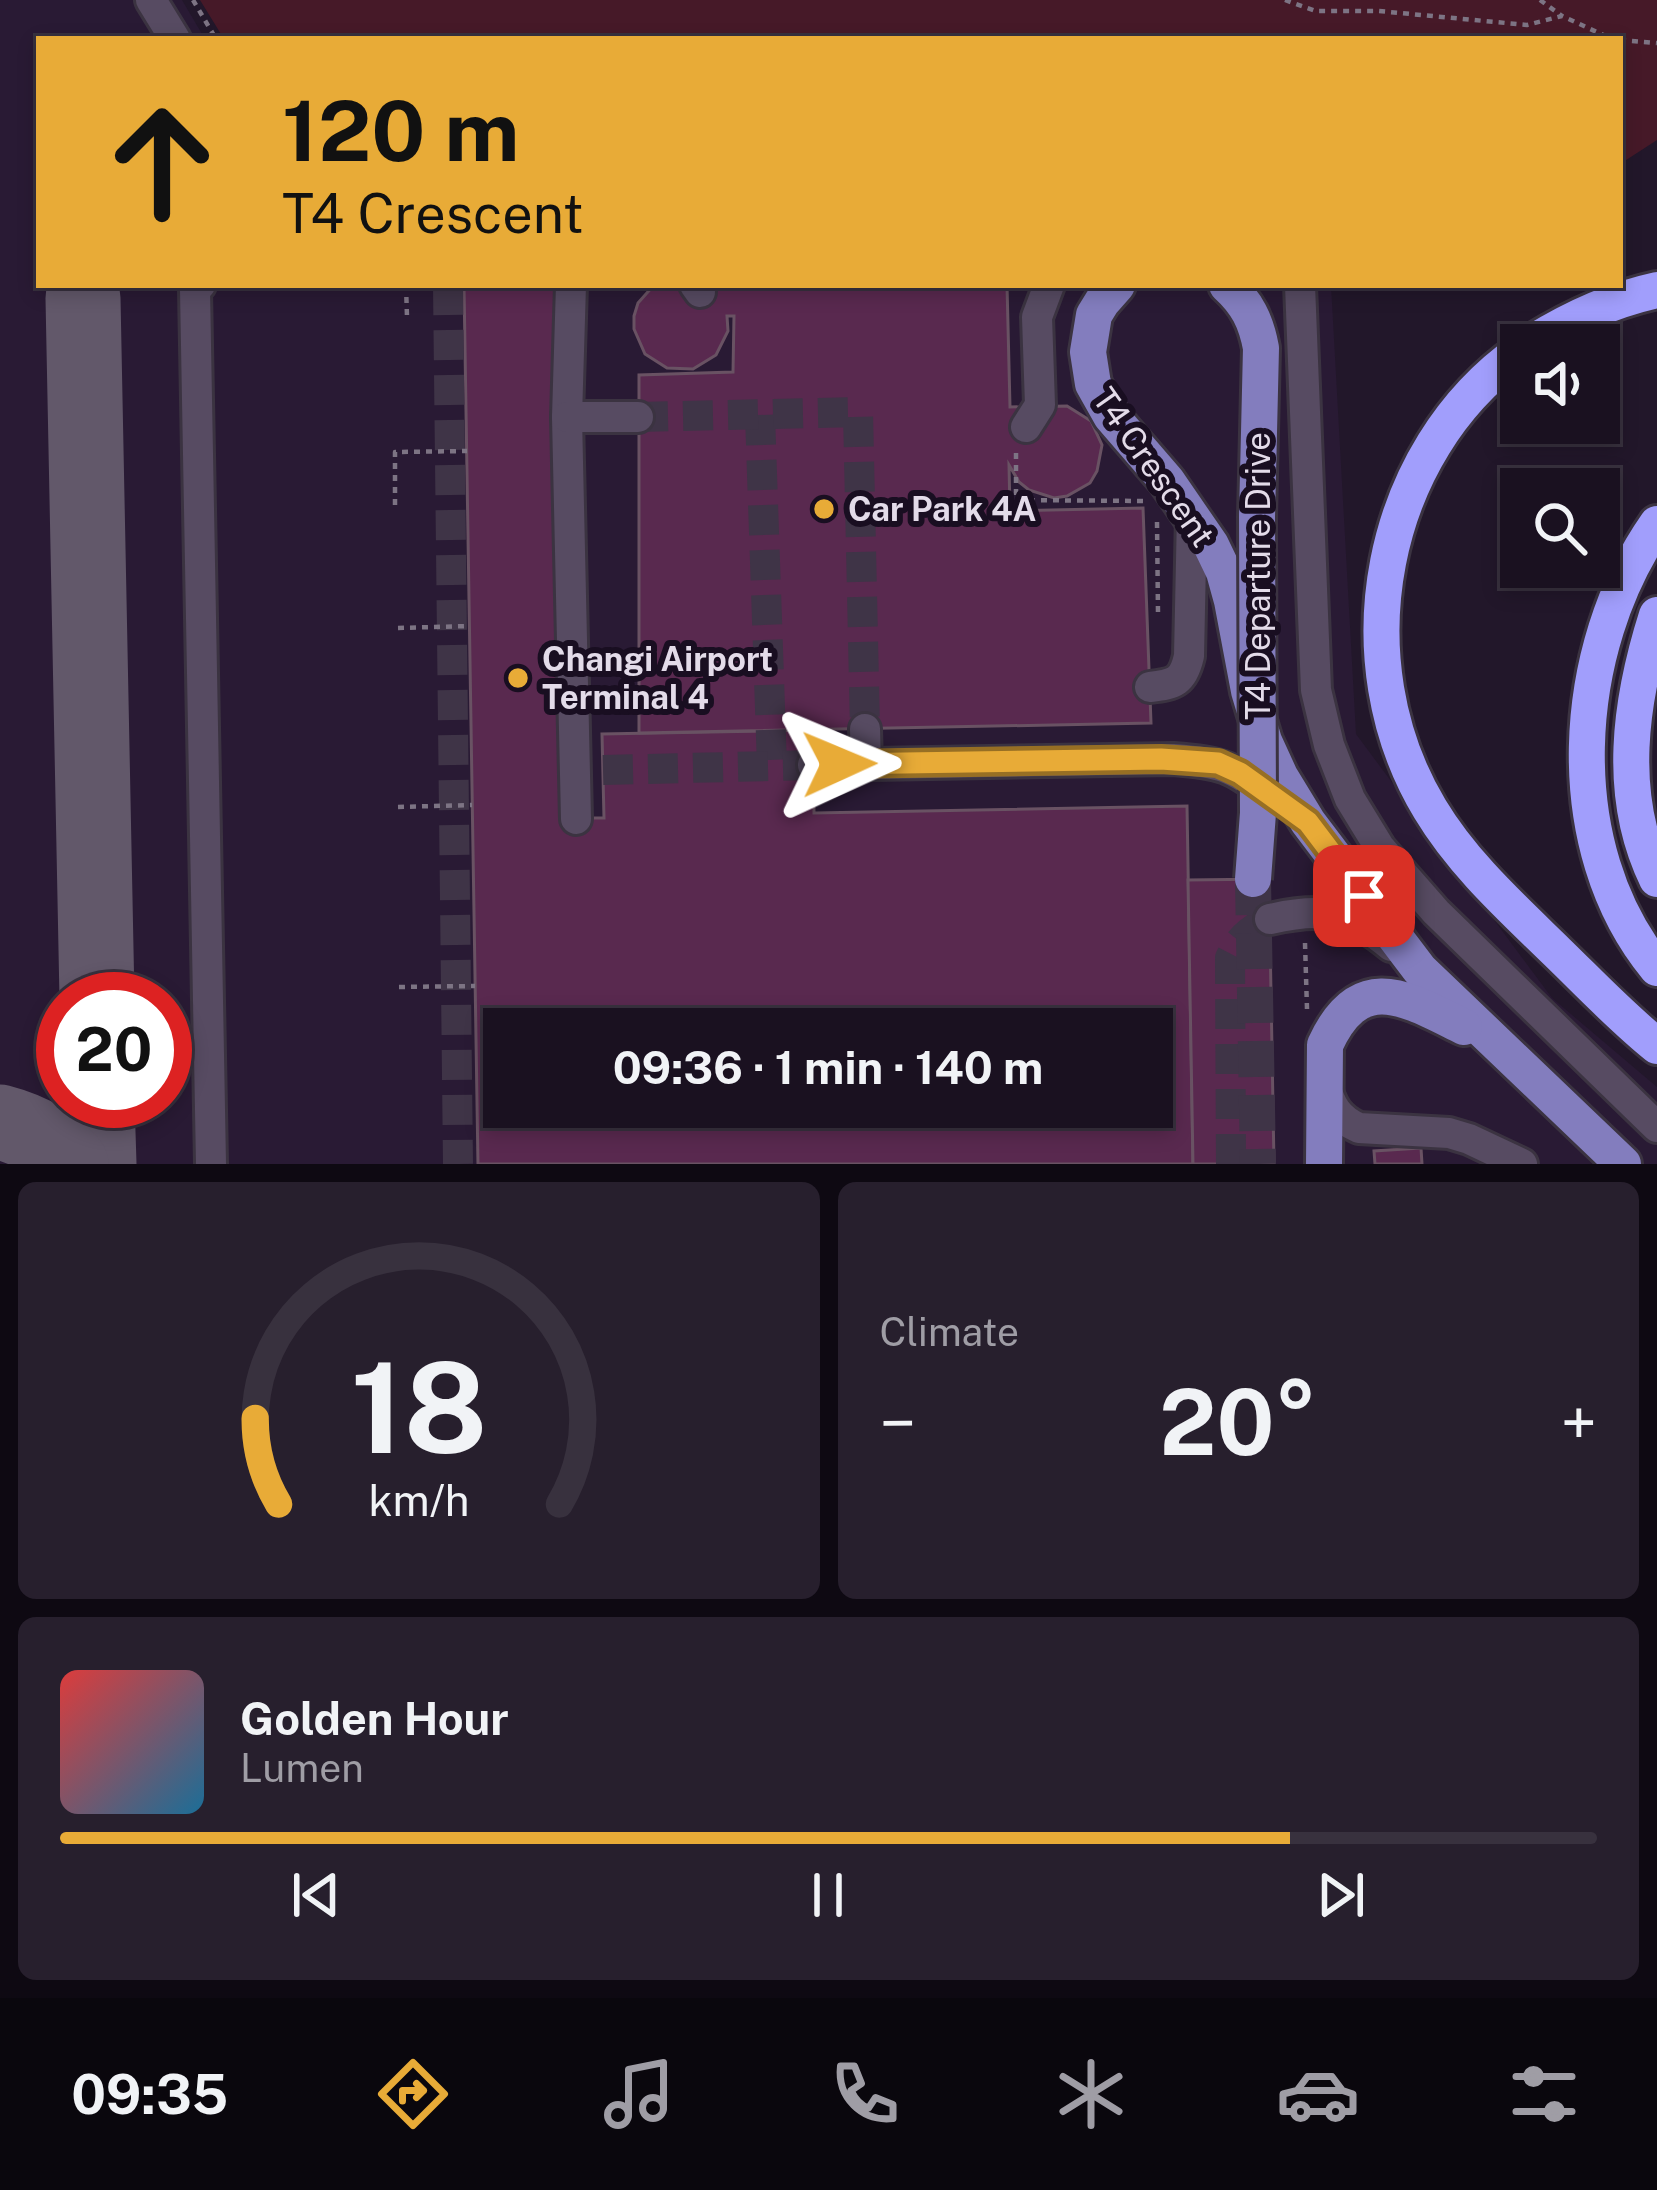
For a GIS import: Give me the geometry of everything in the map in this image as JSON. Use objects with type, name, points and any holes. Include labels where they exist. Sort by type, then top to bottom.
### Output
[{"type":"highway","points":[[1564,324],[1657,290]]},
{"type":"highway","points":[[1500,368],[1479,386],[1436,439],[1394,531],[1380,639],[1396,729],[1414,779],[1454,844],[1530,926],[1657,1046]]},
{"type":"highway","points":[[1657,524],[1638,551],[1614,602],[1591,687],[1587,735],[1595,828],[1609,880],[1628,926],[1657,968]]},
{"type":"highway","points":[[1657,614],[1636,693],[1631,775],[1636,819],[1657,879]]},
{"type":"main road","name":"T4 Crescent","points":[[1114,288],[1094,316],[1088,352],[1094,384],[1111,416],[1192,514],[1224,572],[1250,691],[1280,776],[1308,822],[1420,970],[1623,1164]]},
{"type":"main road","name":"T4 Departure Drive","points":[[1230,288],[1250,309],[1261,348],[1258,813],[1253,879]]},
{"type":"main road","points":[[1324,1164],[1325,1046],[1345,1013],[1374,996],[1393,995],[1495,1041]]},
{"type":"lane","points":[[152,0],[173,36]]},
{"type":"lane","points":[[197,288],[211,1164]]},
{"type":"lane","points":[[571,288],[567,417],[588,771],[576,818]]},
{"type":"lane","points":[[1026,427],[1040,405],[1037,317],[1048,288]]},
{"type":"lane","points":[[1300,288],[1316,690],[1350,799],[1380,848],[1455,931],[1657,1127]]},
{"type":"lane","points":[[567,417],[638,417]]},
{"type":"lane","points":[[1150,687],[1174,682],[1185,673],[1192,514]]},
{"type":"lane","points":[[865,729],[866,764]]},
{"type":"lane","points":[[813,765],[1161,759],[1218,763],[1240,773],[1308,822]]},
{"type":"lane","points":[[1270,920],[1304,912],[1354,919],[1420,970]]},
{"type":"lane","points":[[1323,1077],[1335,1111],[1358,1128],[1449,1133],[1522,1164]]},
{"type":"path","points":[[194,0],[215,36]]},
{"type":"path","points":[[1285,0],[1316,10],[1527,25],[1562,16]]},
{"type":"path","points":[[1540,0],[1562,16],[1607,36]]},
{"type":"path","points":[[1623,41],[1657,43]]},
{"type":"path","points":[[406,288],[407,317]]},
{"type":"path","points":[[395,505],[394,452],[467,451]]},
{"type":"path","points":[[398,628],[470,626]]},
{"type":"path","points":[[398,807],[472,805]]},
{"type":"path","points":[[399,987],[475,986]]},
{"type":"shaded area","points":[[0,0],[182,0],[203,36],[36,36],[36,288],[1331,288],[1356,734],[1552,998],[1657,1087],[1657,1164],[0,1164]]},
{"type":"shaded area","points":[[200,0],[1657,0],[1657,140],[1623,162],[1623,36],[222,36]]},
{"type":"building","name":"Changi Airport Terminal 4","points":[[464,288],[559,288],[567,818],[604,818],[602,734],[813,730],[814,813],[1187,806],[1193,1164],[478,1164]]},
{"type":"building","name":"Car Park 4A","points":[[651,288],[1007,288],[1010,407],[1067,406],[1091,421],[1102,445],[1090,483],[1067,496],[1054,498],[1029,490],[1009,465],[1010,511],[1143,508],[1151,723],[639,733],[639,375],[733,372],[734,316],[727,316],[728,331],[716,355],[693,369],[667,368],[645,354],[634,329],[638,303]]},
{"type":"building","points":[[1269,879],[1274,1164],[1193,1164],[1188,880]]},
{"type":"building","points":[[1421,1148],[1422,1164],[1375,1164],[1374,1151]]},
{"type":"taxiway","points":[[83,298],[96,972]]},
{"type":"taxiway","points":[[0,1122],[39,1137],[71,1164]]},
{"type":"taxiway","points":[[98,1128],[99,1164]]},
{"type":"tunnel","points":[[448,288],[458,1164]]},
{"type":"tunnel","points":[[638,417],[858,412],[865,729]]},
{"type":"tunnel","points":[[760,415],[772,766]]},
{"type":"tunnel","points":[[603,770],[813,765]]},
{"type":"tunnel","points":[[1253,879],[1258,1164]]},
{"type":"tunnel","points":[[1231,1164],[1230,958],[1246,935],[1270,919]]},
{"type":"place","name":"Car Park 4A","points":[[824,509]]},
{"type":"place","name":"Changi Airport Terminal 4","points":[[518,678]]},
{"type":"route","points":[[839,764],[1161,759],[1218,763],[1240,773],[1308,822],[1364,896]]}]
